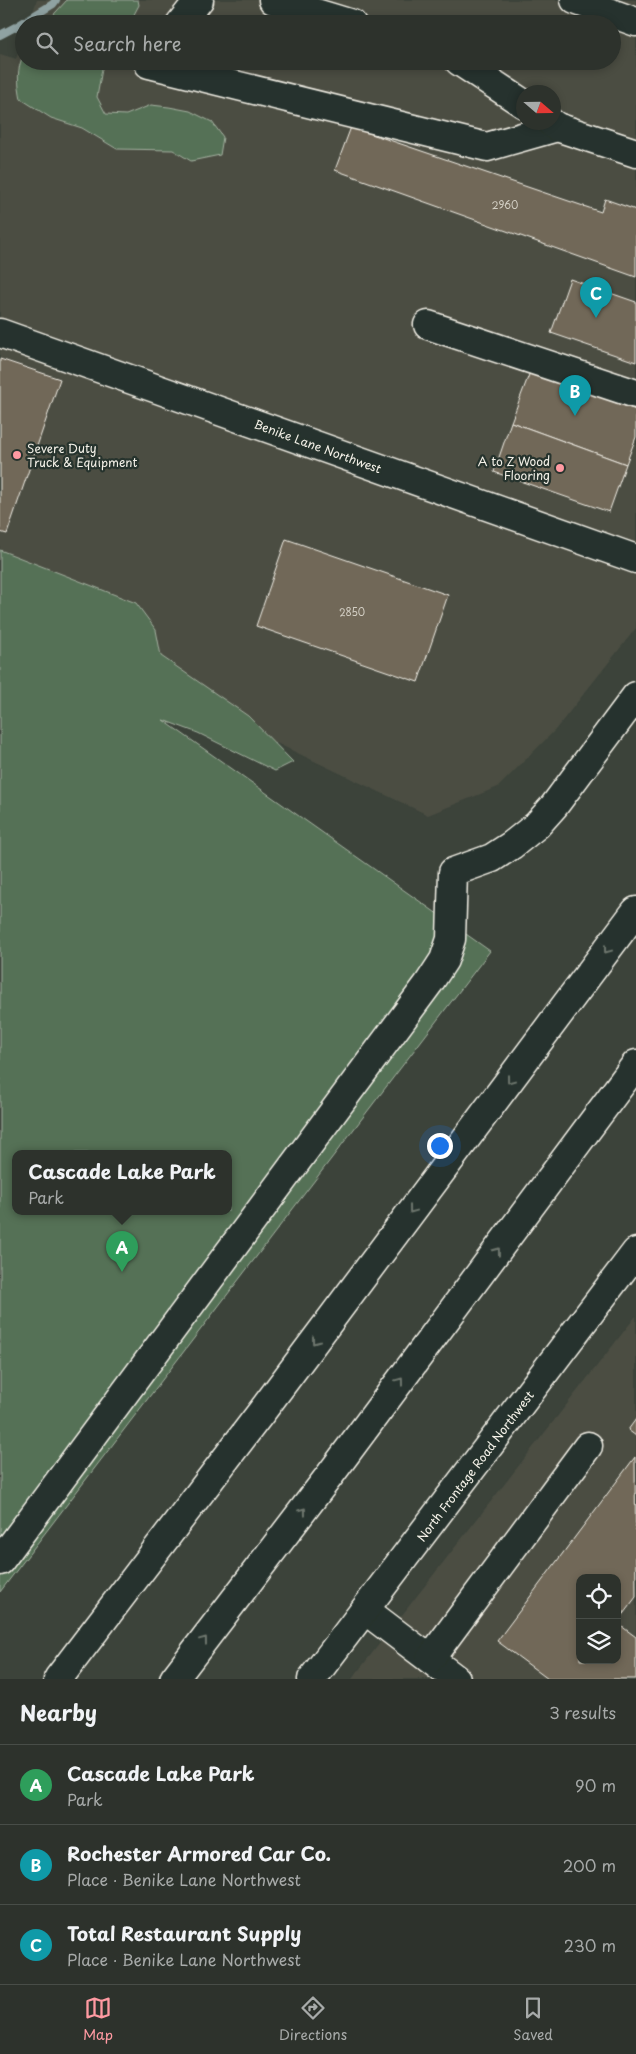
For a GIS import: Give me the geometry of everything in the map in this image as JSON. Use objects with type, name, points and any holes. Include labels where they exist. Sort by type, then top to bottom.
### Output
[{"type":"main road","points":[[187,15],[198,0]]},
{"type":"main road","points":[[273,0],[322,15]]},
{"type":"main road","points":[[575,0],[617,15]]},
{"type":"main road","points":[[621,17],[636,22]]},
{"type":"main road","points":[[173,70],[487,147],[538,130]]},
{"type":"main road","points":[[473,70],[516,99]]},
{"type":"main road","points":[[561,128],[636,153]]},
{"type":"main road","points":[[428,324],[636,394]]},
{"type":"main road","name":"Benike Lane Northwest","points":[[0,333],[636,559]]},
{"type":"main road","points":[[0,1561],[444,960],[451,939],[454,872],[492,858],[512,845],[537,824],[554,806],[636,696]]},
{"type":"main road","points":[[58,1679],[263,1410],[636,911]]},
{"type":"main road","points":[[174,1679],[330,1475],[636,1064]]},
{"type":"main road","name":"North Frontage Road Northwest","points":[[312,1679],[636,1252]]},
{"type":"main road","points":[[430,1659],[588,1446]]},
{"type":"main road","points":[[365,1610],[456,1679]]},
{"type":"shaded area","points":[[37,0],[636,0],[636,628],[555,730],[498,787],[428,815],[30,626],[0,605],[0,54],[15,59],[15,70],[621,70],[621,15],[32,15]]},
{"type":"shaded area","points":[[636,1316],[636,1679],[352,1679]]},
{"type":"green space","points":[[67,0],[138,0],[139,5],[134,15],[53,15]]},
{"type":"green space","points":[[19,70],[102,70],[97,97],[106,114],[126,115],[151,105],[190,111],[212,122],[223,137],[220,155],[191,161],[173,150],[117,149],[82,128],[51,118],[21,99]]},
{"type":"green space","points":[[0,550],[136,603],[156,630],[161,656],[248,716],[293,762],[275,771],[198,733],[163,720],[490,951],[0,1592]]},
{"type":"building","points":[[351,127],[601,212],[605,199],[636,210],[636,277],[335,170]]},
{"type":"building","points":[[570,279],[636,302],[636,362],[551,333]]},
{"type":"building","name":"Severe Duty Truck & Equipment","points":[[0,359],[60,379],[7,534],[0,532]]},
{"type":"building","points":[[530,372],[636,410],[636,437],[626,464],[511,422]]},
{"type":"building","name":"A to Z Wood Flooring","points":[[511,422],[626,464],[609,512],[494,472]]},
{"type":"building","points":[[286,539],[448,595],[418,682],[256,626]]},
{"type":"building","points":[[636,1419],[636,1436],[628,1430]]},
{"type":"building","points":[[635,1457],[636,1597],[621,1617],[621,1574],[576,1574],[576,1664],[621,1664],[621,1626],[636,1637],[636,1679],[548,1679],[497,1641]]},
{"type":"waterway","points":[[35,15],[56,0]]},
{"type":"waterway","points":[[0,35],[15,27]]},
{"type":"place","name":"Total Restaurant Supply","points":[[596,318]]},
{"type":"place","name":"Rochester Armored Car Co.","points":[[575,416]]},
{"type":"place","name":"Severe Duty Truck & Equipment","points":[[17,455]]},
{"type":"place","name":"A to Z Wood Flooring","points":[[560,468]]},
{"type":"place","name":"Cascade Lake Park","points":[[122,1272]]}]
